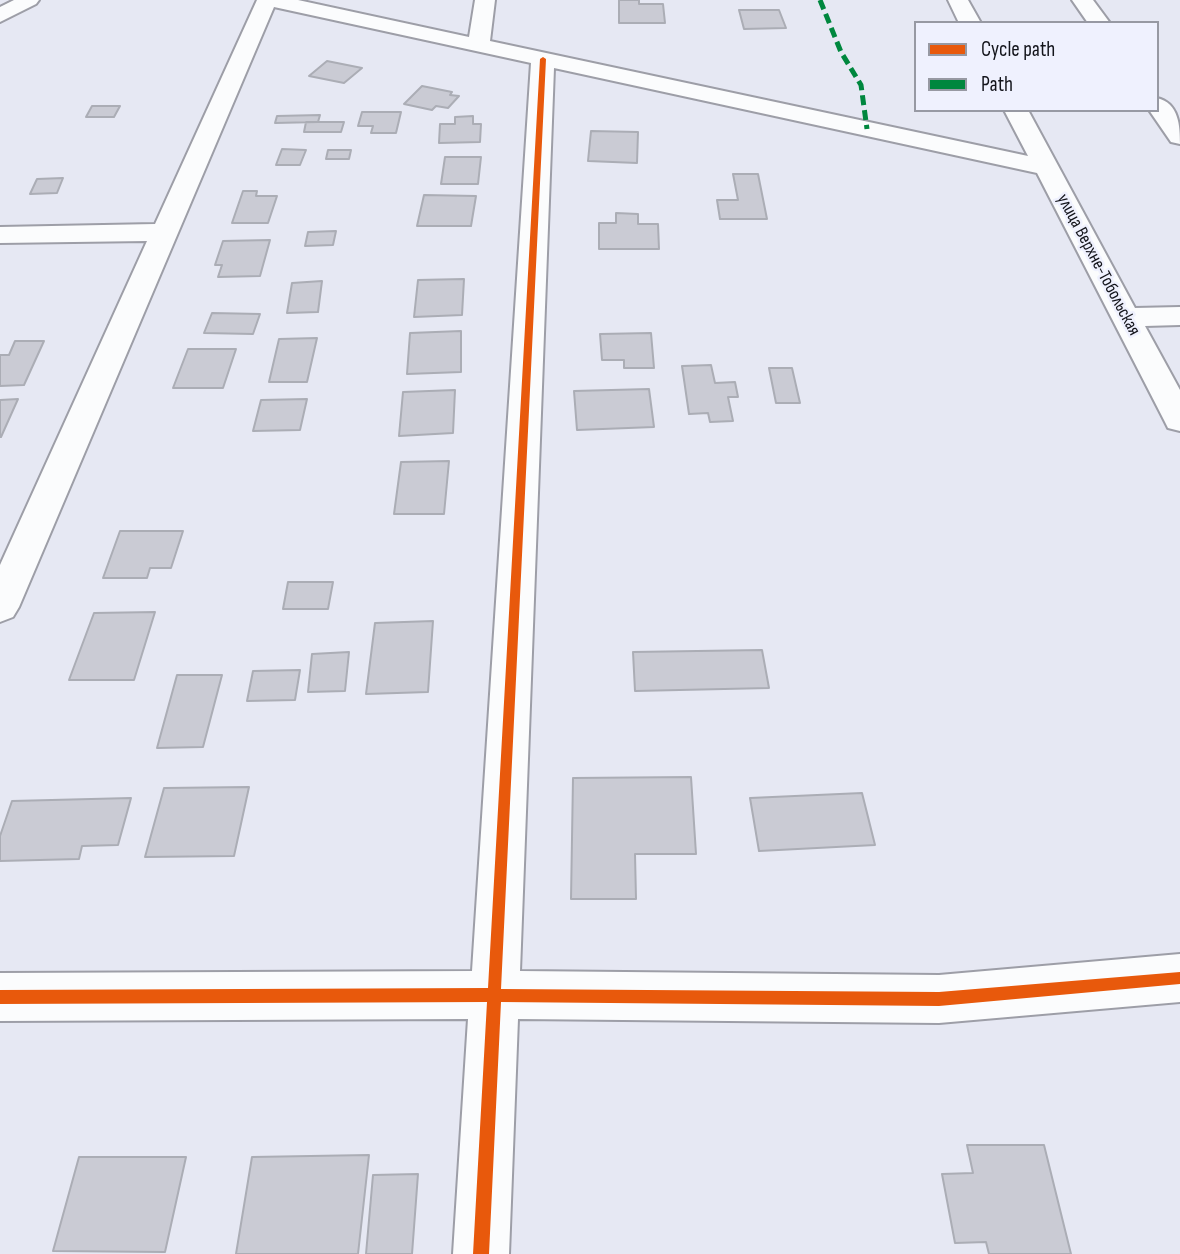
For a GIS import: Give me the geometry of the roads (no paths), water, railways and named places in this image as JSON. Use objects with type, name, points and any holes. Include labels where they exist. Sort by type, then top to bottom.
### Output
[{"type":"street","points":[[0,16],[29,0]]},
{"type":"street","points":[[0,607],[268,0],[1047,168]]},
{"type":"street","points":[[479,46],[485,0]]},
{"type":"street","points":[[958,0],[969,21]]},
{"type":"street","points":[[1082,0],[1098,21]]},
{"type":"street","points":[[481,1254],[492,995],[543,59]]},
{"type":"street","points":[[1159,108],[1180,137]]},
{"type":"street","name":"улица Верхне-Тобольская","points":[[1017,112],[1180,420]]},
{"type":"street","points":[[0,234],[165,232]]},
{"type":"street","points":[[1126,317],[1180,316]]},
{"type":"street","points":[[0,997],[492,995],[939,999],[1180,978]]}]
